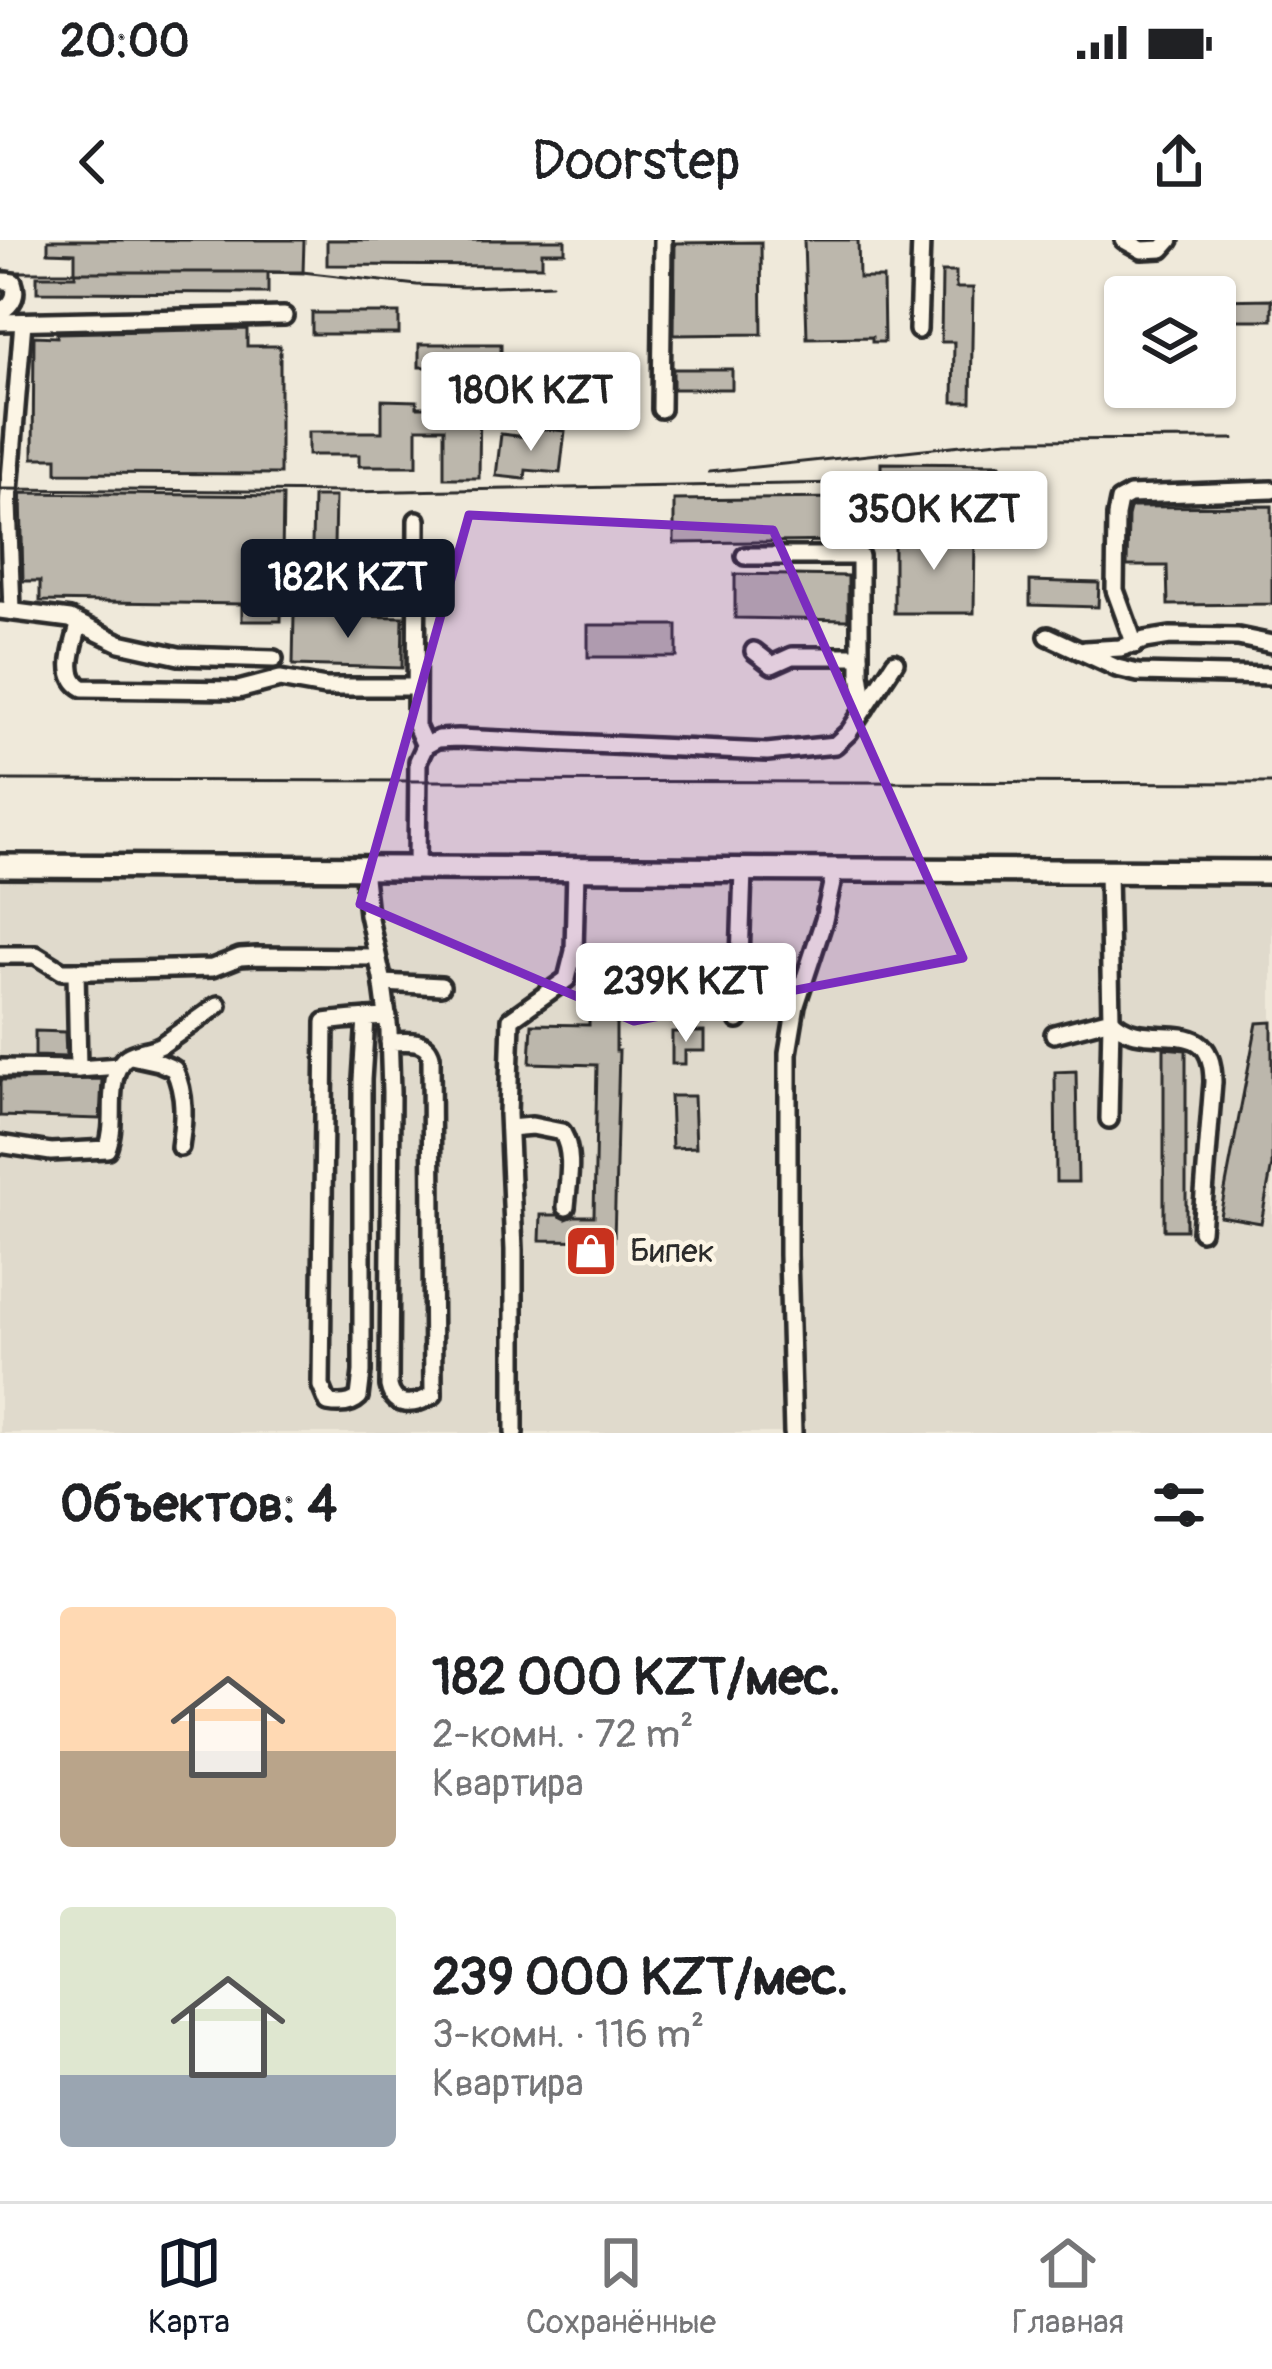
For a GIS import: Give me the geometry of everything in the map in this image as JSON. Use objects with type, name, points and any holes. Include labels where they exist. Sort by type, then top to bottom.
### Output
[{"type":"main road","points":[[0,866],[1272,872]]},
{"type":"street","points":[[661,409],[664,240]]},
{"type":"street","points":[[918,330],[921,240]]},
{"type":"street","points":[[1124,240],[1142,250],[1162,249],[1171,240]]},
{"type":"street","points":[[0,280],[13,282],[15,287],[9,307],[0,312]]},
{"type":"street","points":[[0,322],[284,316]]},
{"type":"street","points":[[23,322],[8,504],[6,610],[70,619],[120,643],[179,656],[274,659]]},
{"type":"street","points":[[1135,645],[1114,590],[1119,501],[1130,495],[1272,490]]},
{"type":"street","points":[[417,520],[416,726],[425,746]]},
{"type":"street","points":[[745,556],[860,556],[865,708]]},
{"type":"street","points":[[79,625],[70,676],[83,688],[238,690],[280,679],[326,687],[416,686]]},
{"type":"street","points":[[1048,637],[1138,673],[1272,676]]},
{"type":"street","points":[[1076,650],[1170,637],[1238,638],[1272,644]]},
{"type":"street","points":[[754,651],[772,664],[792,656],[860,656]]},
{"type":"street","points":[[417,868],[418,761],[425,746],[438,740],[458,737],[767,752],[835,746],[895,662]]},
{"type":"street","points":[[363,868],[388,1017],[389,1386],[396,1402],[408,1402],[433,1395],[431,1056],[422,1043],[389,1042]]},
{"type":"street","points":[[514,1433],[508,1128],[511,1019],[567,979],[574,951],[576,869]]},
{"type":"street","points":[[738,1020],[742,870]]},
{"type":"street","points":[[793,1433],[788,1054],[796,1005],[835,870]]},
{"type":"street","points":[[1108,872],[1109,1119]]},
{"type":"street","points":[[0,955],[37,955],[62,970],[212,968],[239,957],[257,956],[376,957]]},
{"type":"street","points":[[76,970],[78,1069]]},
{"type":"street","points":[[382,983],[441,986]]},
{"type":"street","points":[[0,1068],[78,1069],[123,1061],[161,1046],[218,1005]]},
{"type":"street","points":[[366,1018],[362,1372],[359,1397],[348,1404],[334,1404],[328,1403],[321,1386],[325,1022],[366,1018],[388,1017]]},
{"type":"street","points":[[1054,1034],[1111,1019]]},
{"type":"street","points":[[1111,1019],[1127,1033],[1187,1038],[1202,1044],[1213,1059],[1201,1231]]},
{"type":"street","points":[[0,1144],[51,1152],[107,1149],[114,1119],[114,1080],[123,1061]]},
{"type":"street","points":[[123,1061],[158,1062],[174,1069],[184,1122],[179,1147]]},
{"type":"street","points":[[508,1128],[532,1126],[562,1132],[570,1156],[566,1207]]},
{"type":"highlighted area","points":[[469,515],[773,530],[963,958],[634,1021],[360,904]]},
{"type":"shaded area","points":[[0,866],[1272,872],[1272,1433],[0,1433]]},
{"type":"building","points":[[48,240],[304,240],[303,273],[268,272],[268,293],[37,292],[37,276],[75,276],[75,253],[48,252]]},
{"type":"building","points":[[327,240],[565,240],[565,252],[542,252],[542,266],[327,265]]},
{"type":"building","points":[[804,240],[858,240],[859,278],[883,278],[884,342],[872,342],[872,337],[807,338]]},
{"type":"building","points":[[761,242],[762,334],[674,335],[675,243]]},
{"type":"building","points":[[942,272],[956,272],[956,288],[973,288],[971,402],[953,402],[954,342],[941,342]]},
{"type":"building","points":[[1272,299],[1272,320],[1236,320],[1236,300]]},
{"type":"building","points":[[312,313],[399,313],[399,334],[312,334]]},
{"type":"building","points":[[247,329],[247,346],[280,346],[280,474],[57,473],[57,458],[33,458],[34,336]]},
{"type":"building","points":[[419,344],[501,344],[501,368],[488,368],[488,395],[480,395],[479,478],[444,478],[444,428],[417,428],[417,466],[359,466],[359,455],[308,455],[308,432],[382,432],[382,400],[435,407],[435,367],[419,367]]},
{"type":"building","points":[[673,369],[732,369],[732,389],[673,389]]},
{"type":"building","points":[[536,428],[565,431],[560,473],[526,470],[525,479],[496,476],[501,434],[535,438]]},
{"type":"building","points":[[881,463],[1000,464],[999,509],[881,507]]},
{"type":"building","points":[[21,493],[283,496],[281,621],[242,621],[242,604],[40,601],[40,581],[23,581]]},
{"type":"building","points":[[313,497],[335,497],[333,596],[311,595]]},
{"type":"building","points":[[845,498],[846,541],[674,543],[674,500]]},
{"type":"building","points":[[1272,506],[1272,604],[1168,605],[1167,566],[1127,566],[1128,517],[1133,507]]},
{"type":"building","points":[[894,533],[975,534],[974,613],[894,613]]},
{"type":"building","points":[[735,574],[848,576],[848,620],[735,618]]},
{"type":"building","points":[[1030,581],[1099,583],[1098,607],[1030,605]]},
{"type":"building","points":[[294,615],[403,617],[402,668],[293,665]]},
{"type":"building","points":[[588,625],[677,625],[677,657],[588,657]]},
{"type":"building","points":[[589,981],[620,982],[614,1241],[540,1240],[541,1215],[594,1216],[597,1065],[530,1063],[532,1024],[589,1025]]},
{"type":"building","points":[[1272,1022],[1272,1165],[1261,1223],[1220,1216],[1257,1023]]},
{"type":"building","points":[[35,1031],[65,1032],[66,1057],[35,1056]]},
{"type":"building","points":[[672,1032],[705,1032],[705,1051],[685,1051],[685,1064],[672,1064]]},
{"type":"building","points":[[1164,1048],[1186,1050],[1186,1230],[1164,1230]]},
{"type":"building","points":[[1076,1071],[1078,1182],[1056,1182],[1055,1072]]},
{"type":"building","points":[[102,1079],[100,1119],[0,1116],[0,1080]]},
{"type":"building","points":[[670,1096],[694,1096],[696,1147],[672,1148]]},
{"type":"railway","points":[[0,272],[302,272],[417,285],[552,284]]},
{"type":"railway","points":[[709,472],[1008,440],[1234,439]]},
{"type":"railway","points":[[0,489],[346,492],[844,483]]},
{"type":"railway","points":[[0,780],[1272,783]]},
{"type":"place","name":"Бипек","points":[[591,1251]]}]
